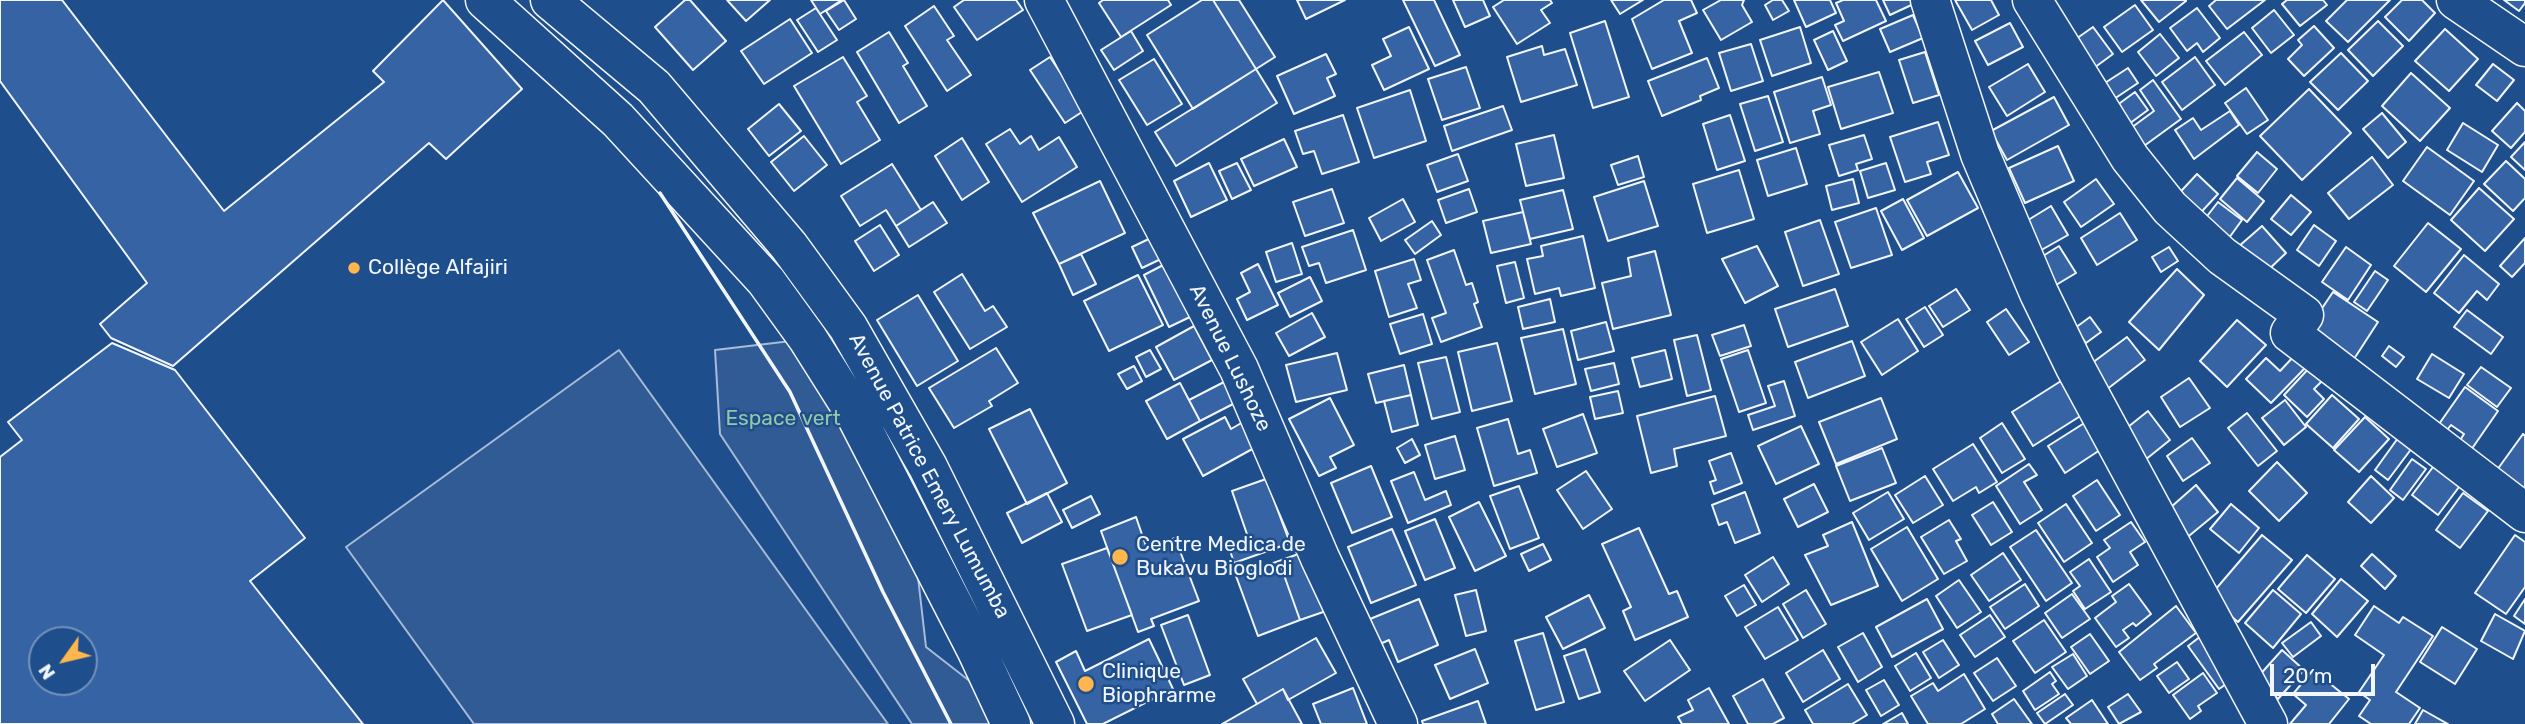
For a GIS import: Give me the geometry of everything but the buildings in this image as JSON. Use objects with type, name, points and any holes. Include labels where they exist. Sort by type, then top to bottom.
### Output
[{"type":"street","name":"Avenue Patrice Emery Lumumba","points":[[485,0],[618,120],[766,281],[818,353],[854,412],[976,649],[1011,724]]},
{"type":"street","name":"Avenue Patrice Emery Lumumba","points":[[550,0],[654,87],[789,246],[848,327],[889,394],[928,467],[1055,724]]},
{"type":"street","name":"Avenue Lushoze","points":[[1044,0],[1239,369],[1320,558],[1398,724]]},
{"type":"street","points":[[1930,0],[1980,154],[2074,368],[2268,724]]},
{"type":"street","points":[[2032,0],[2130,158],[2170,208],[2222,256],[2304,315],[2290,333],[2525,513]]},
{"type":"street","points":[[2456,0],[2525,47]]},
{"type":"street","points":[[618,120],[654,87]]},
{"type":"shaded area","name":"Espace vert","points":[[808,339],[912,525],[926,647],[1003,707],[1011,724],[912,724],[720,434],[715,350]]},
{"type":"shaded area","points":[[619,350],[888,724],[474,724],[346,547]]},
{"type":"wall","points":[[660,193],[790,392],[883,592],[951,724]]},
{"type":"place","name":"Collège Alfajiri","points":[[354,268]]},
{"type":"place","name":"Centre Medica de Bukavu Bioglodi","points":[[1120,557]]},
{"type":"place","name":"Clinique Biophrarme","points":[[1086,684]]}]
